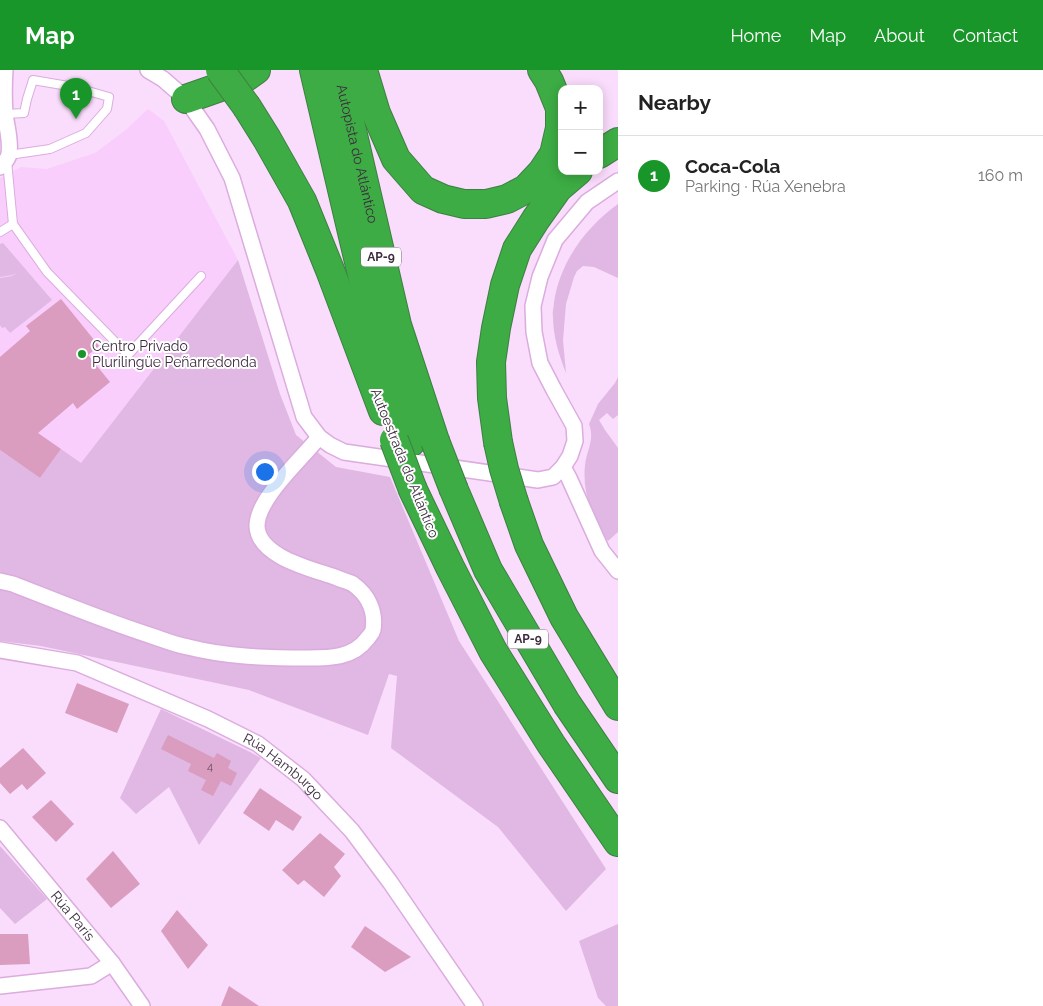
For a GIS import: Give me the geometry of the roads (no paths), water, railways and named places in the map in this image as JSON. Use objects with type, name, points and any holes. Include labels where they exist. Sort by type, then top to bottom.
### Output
[{"type":"highway","name":"Autoestrada do Atlántico","points":[[220,70],[248,107],[302,202],[330,270],[413,441],[432,490],[450,567],[494,651],[551,744],[618,842]]},
{"type":"highway","points":[[186,99],[243,79],[256,70]]},
{"type":"highway","points":[[314,70],[367,296],[385,360],[413,441]]},
{"type":"highway","name":"Autopista do Atlántico","points":[[338,70],[397,325],[413,441]]},
{"type":"highway","points":[[363,70],[376,113],[396,159],[423,190],[443,199],[464,204],[486,204],[507,199],[526,189],[542,172],[554,154],[560,128],[560,108],[549,81],[542,70]]},
{"type":"highway","points":[[603,151],[618,142]]},
{"type":"highway","points":[[573,175],[558,188],[518,249],[505,285],[496,328],[491,362],[492,398],[504,469],[530,545],[564,617],[618,706]]},
{"type":"highway","name":"Autoestrada do Atlántico","points":[[413,441],[432,490],[488,570],[567,704],[618,779]]},
{"type":"street","points":[[5,70],[3,116],[9,134],[5,161]]},
{"type":"street","points":[[148,70],[164,79],[186,99],[207,129],[232,178],[304,417],[319,437],[344,452],[538,480],[553,477],[570,456],[575,441],[574,426],[540,363],[534,332],[533,306],[540,277],[555,240],[587,202],[618,181]]},
{"type":"street","points":[[0,581],[13,584],[116,625],[188,648],[236,656],[328,658],[346,655],[362,646],[372,632],[374,614],[367,598],[352,584],[284,559],[270,550],[260,537],[257,526],[261,508],[271,492],[319,437]]},
{"type":"street","points":[[562,467],[569,478],[602,551],[618,571]]},
{"type":"street","name":"Rúa Hamburgo","points":[[0,650],[77,662],[208,719],[258,744],[303,779],[352,832],[390,882],[475,1006]]},
{"type":"street","name":"Rúa París","points":[[0,828],[112,963],[142,1006]]},
{"type":"street","points":[[0,986],[91,976],[112,963]]},
{"type":"lane","points":[[3,116],[24,113],[26,99],[33,80],[74,87],[109,97],[107,109],[86,133],[50,149],[5,161],[13,224],[47,272],[128,355],[201,276]]},
{"type":"lane","points":[[0,232],[13,224]]},
{"type":"place","name":"Coca-Cola","points":[[76,119]]},
{"type":"place","name":"Centro Privado Plurilingüe Peñarredonda","points":[[82,354]]}]
